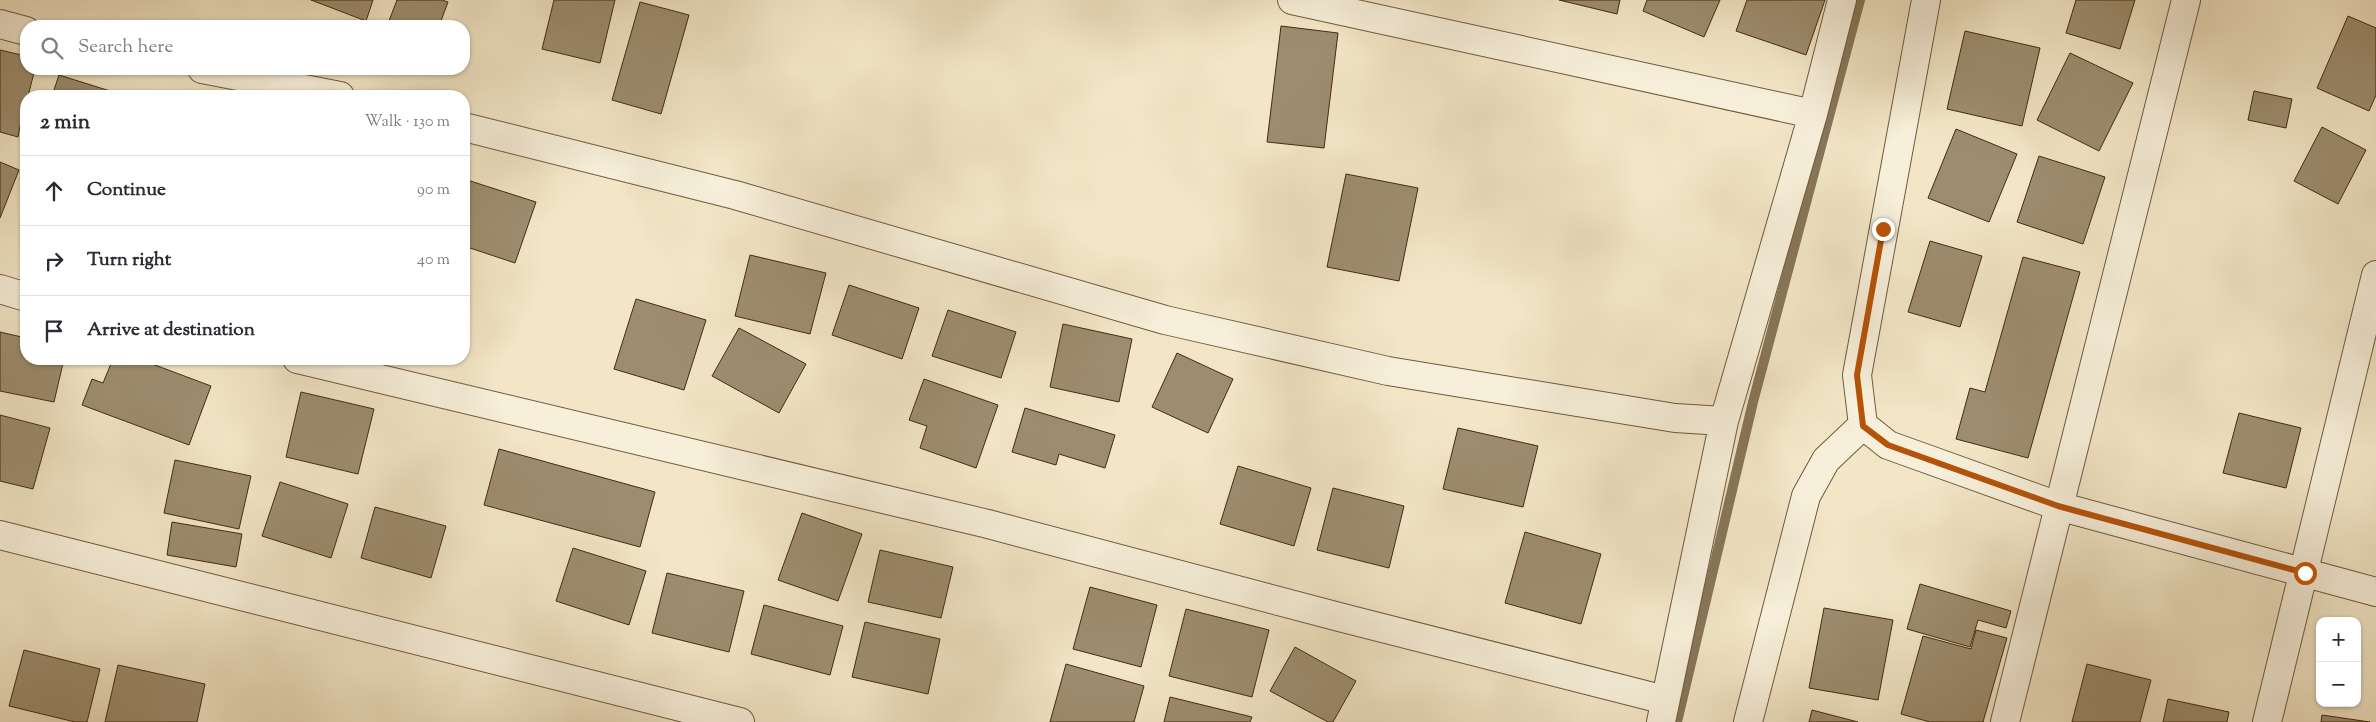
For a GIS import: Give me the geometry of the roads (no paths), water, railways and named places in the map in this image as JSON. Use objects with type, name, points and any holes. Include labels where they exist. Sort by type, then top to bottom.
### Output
[{"type":"street","points":[[1292,0],[1812,114]]},
{"type":"street","points":[[322,365],[988,524],[1343,618],[1663,711],[1724,421],[1812,114],[1842,0]]},
{"type":"street","points":[[1926,0],[1857,375],[1863,426],[1888,445],[2058,506],[2376,592]]},
{"type":"street","points":[[2005,722],[2186,0]]},
{"type":"street","points":[[0,24],[20,29]]},
{"type":"street","points":[[233,75],[309,90]]},
{"type":"street","points":[[470,129],[735,195],[1165,320],[1388,371],[1675,418],[1724,421]]},
{"type":"street","points":[[2267,722],[2305,573],[2376,275]]},
{"type":"street","points":[[0,289],[20,295]]},
{"type":"street","points":[[1748,722],[1806,496],[1826,460],[1863,426]]},
{"type":"street","points":[[0,536],[740,722]]},
{"type":"waterway","points":[[1677,722],[1753,402],[1860,0]]}]
